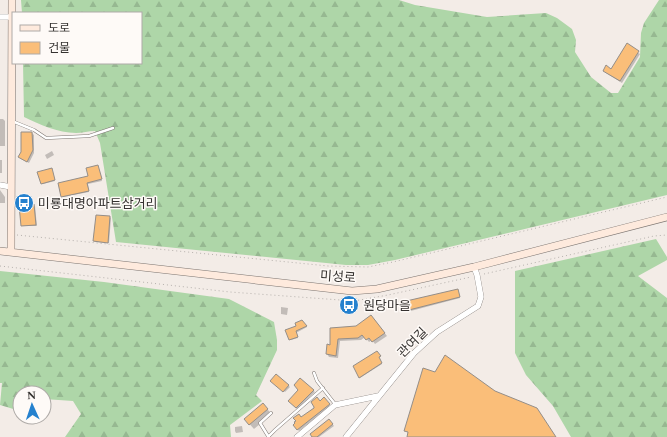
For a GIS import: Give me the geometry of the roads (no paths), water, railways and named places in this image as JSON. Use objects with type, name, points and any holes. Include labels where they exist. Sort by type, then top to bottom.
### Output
[{"type":"street","points":[[11,252],[12,0]]},
{"type":"street","points":[[0,17],[12,18]]},
{"type":"street","points":[[0,185],[11,187]]},
{"type":"street","name":"미성로","points":[[0,251],[352,291],[377,288],[474,267],[667,217]]},
{"type":"street","name":"관여길","points":[[346,437],[414,353],[437,332],[478,306],[481,297],[474,267]]},
{"type":"street","points":[[297,437],[335,405],[378,396]]},
{"type":"lane","points":[[11,120],[34,130],[46,138],[89,136],[113,128]]},
{"type":"lane","points":[[314,373],[317,381],[335,405]]},
{"type":"lane","points":[[271,413],[260,423],[268,436],[323,388]]},
{"type":"place","name":"미룡대명아파트삼거리","points":[[24,203]]},
{"type":"place","name":"원당마을","points":[[349,305]]}]
